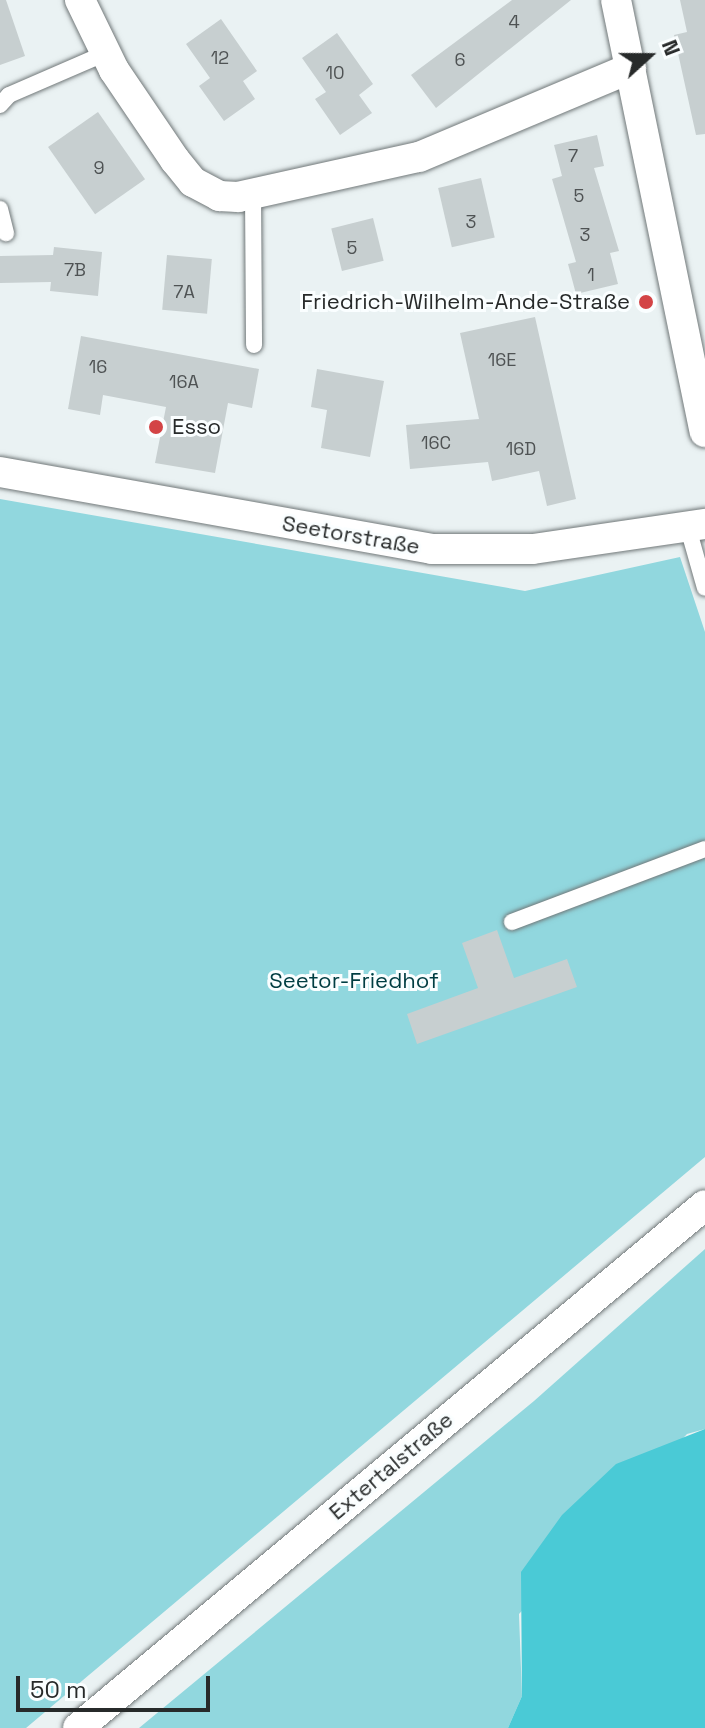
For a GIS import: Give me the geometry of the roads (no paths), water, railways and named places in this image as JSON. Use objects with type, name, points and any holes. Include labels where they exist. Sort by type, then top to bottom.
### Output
[{"type":"street","points":[[80,0],[106,53],[193,182],[219,196],[253,194],[419,157],[631,68]]},
{"type":"street","points":[[616,0],[705,432]]},
{"type":"street","name":"Seetorstraße","points":[[0,472],[431,549],[533,549],[696,526]]},
{"type":"street","name":"Extertalstraße","points":[[78,1728],[705,1205]]},
{"type":"lane","points":[[0,105],[9,95],[106,53]]},
{"type":"lane","points":[[253,194],[254,345]]},
{"type":"lane","points":[[0,209],[6,233]]},
{"type":"lane","points":[[696,526],[704,582]]},
{"type":"lane","points":[[512,922],[705,849]]},
{"type":"place","name":"Friedrich-Wilhelm-Ande-Straße","points":[[646,302]]},
{"type":"place","name":"Esso","points":[[156,427]]},
{"type":"park label","name":"Seetor-Friedhof","points":[[354,981]]}]
